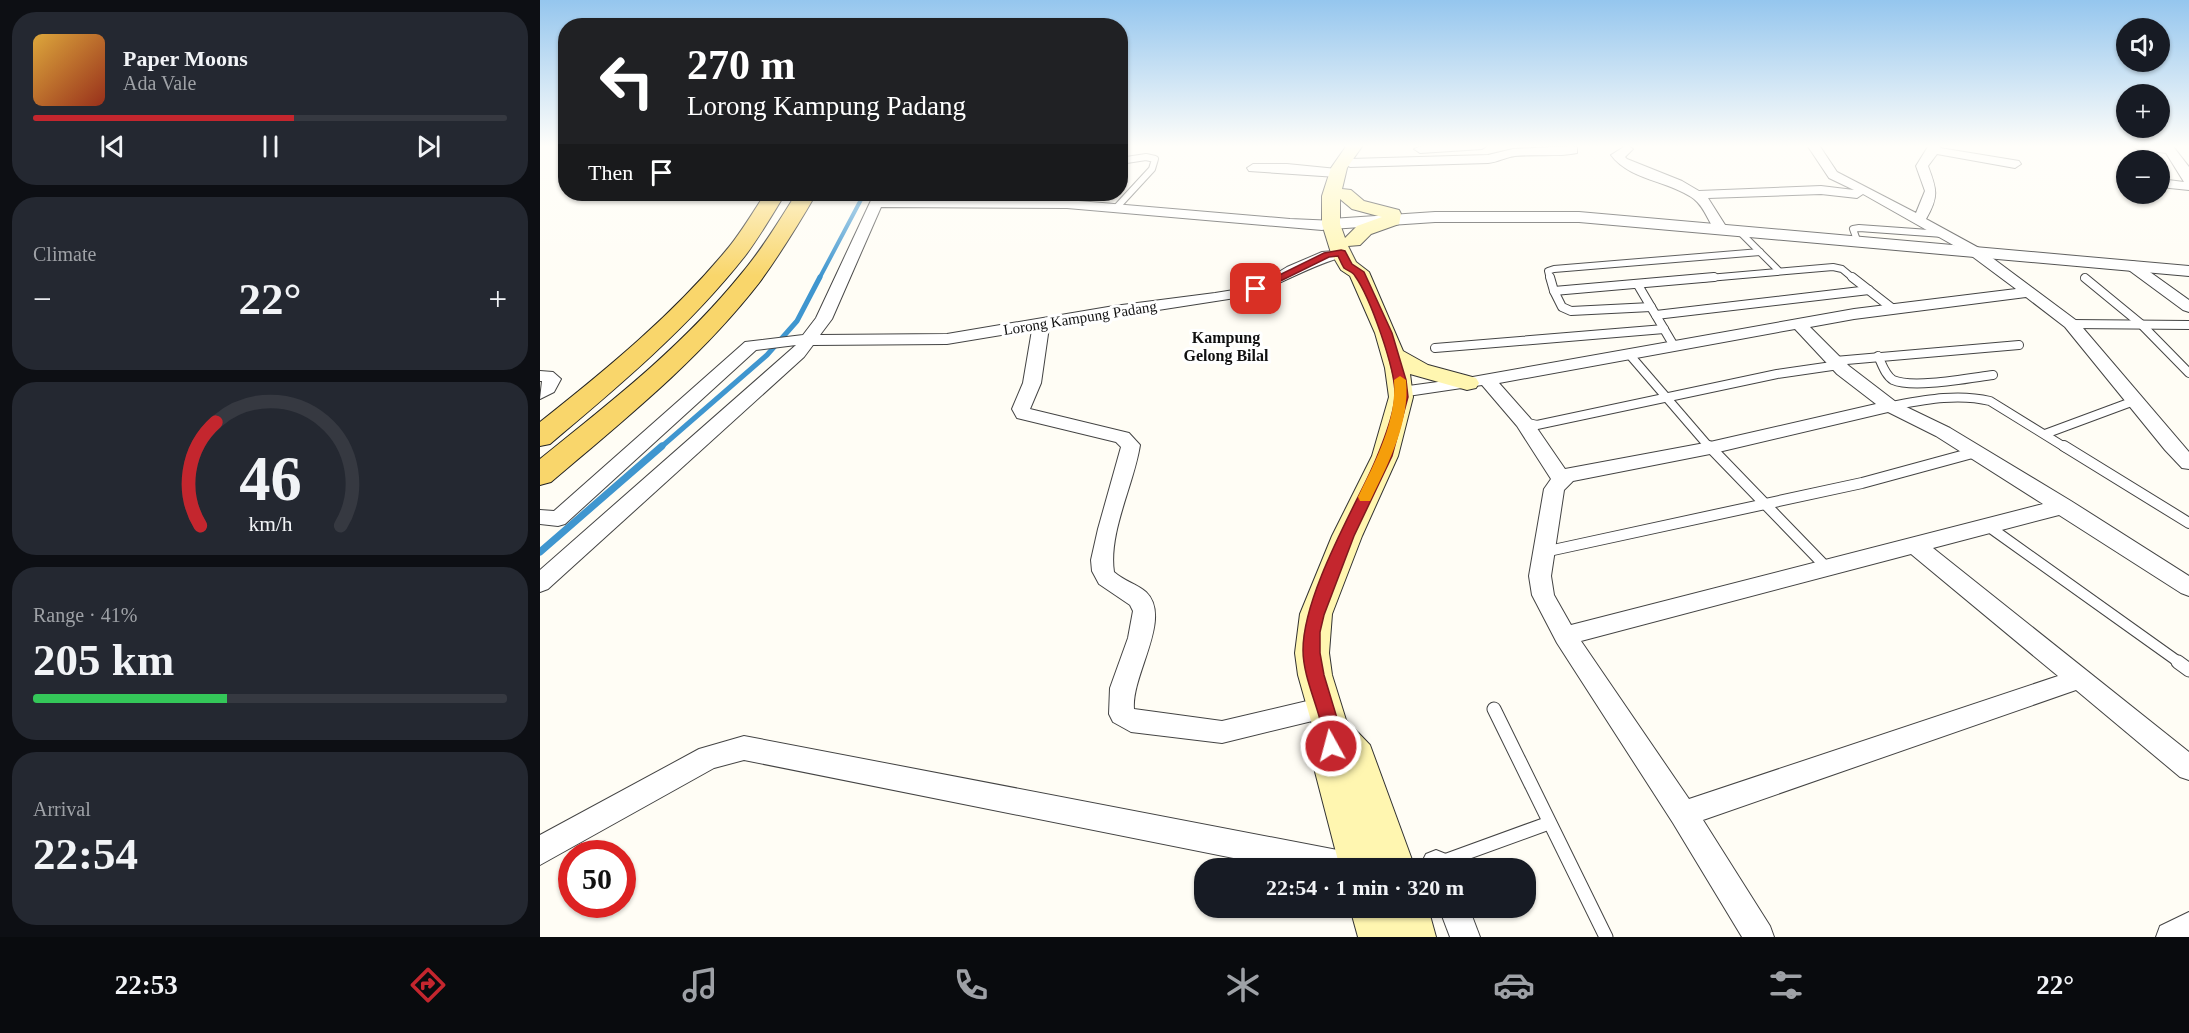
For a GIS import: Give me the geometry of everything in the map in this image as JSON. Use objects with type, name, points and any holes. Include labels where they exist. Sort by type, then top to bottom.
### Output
[{"type":"main road","points":[[1334,189],[1331,196],[1341,228],[1348,266],[1359,272],[1394,356],[1401,392],[1398,416],[1385,456],[1347,536],[1316,615],[1312,653],[1328,718],[1331,764],[1357,858]]},
{"type":"main road","points":[[1341,228],[1345,189]]},
{"type":"main road","points":[[1345,194],[1358,205],[1392,217]]},
{"type":"main road","points":[[540,436],[630,363],[680,315],[737,250],[771,201]]},
{"type":"main road","points":[[540,475],[630,401],[671,364],[721,312],[775,245],[802,201]]},
{"type":"main road","points":[[1341,228],[1364,230],[1392,217]]},
{"type":"main road","points":[[1394,356],[1420,370],[1477,381]]},
{"type":"main road","points":[[1328,718],[1357,757],[1392,858]]},
{"type":"main road","points":[[1374,918],[1379,937]]},
{"type":"main road","points":[[1410,918],[1415,937]]},
{"type":"street","points":[[1684,189],[1707,206],[1720,228]]},
{"type":"street","points":[[1862,189],[1974,250],[2071,324],[2134,401],[2189,463]]},
{"type":"street","points":[[1919,220],[1927,206],[1930,189]]},
{"type":"street","points":[[1695,195],[1817,190],[1871,193]]},
{"type":"street","points":[[540,583],[748,400],[824,318],[877,201]]},
{"type":"street","points":[[973,201],[1068,204],[1341,228],[1392,217],[1579,217],[1974,250],[2189,271]]},
{"type":"street","name":"Lorong Kampung Padang","points":[[549,518],[601,483],[751,346],[766,342],[802,340],[947,339],[1243,293],[1269,284],[1292,270],[1327,255],[1341,228]]},
{"type":"street","points":[[2131,265],[2189,307]]},
{"type":"street","points":[[1401,392],[1893,309],[2030,292]]},
{"type":"street","points":[[1041,324],[1032,383],[1021,409],[1023,414],[1122,437],[1131,445],[1105,544],[1102,567],[1104,574],[1112,584],[1135,596],[1142,603],[1144,611],[1142,630],[1122,687],[1120,702],[1122,714],[1131,721],[1222,732],[1328,718]]},
{"type":"street","points":[[1799,324],[1837,363],[1890,406],[1977,452],[2189,587]]},
{"type":"street","points":[[540,376],[552,379],[548,388],[540,394]]},
{"type":"street","points":[[1477,381],[1524,422],[1561,479]]},
{"type":"street","points":[[1759,937],[1683,814],[1565,636],[1540,584],[1554,489],[1567,475],[1710,448],[1890,406]]},
{"type":"street","points":[[1565,636],[2064,506]]},
{"type":"street","points":[[1915,545],[2189,768]]},
{"type":"street","points":[[1683,814],[2079,680]]},
{"type":"street","points":[[540,851],[708,757],[744,748],[1302,858]]},
{"type":"street","points":[[1458,918],[1465,937]]},
{"type":"street","points":[[2171,937],[2189,927]]},
{"type":"lane","points":[[1068,204],[1071,201]]},
{"type":"lane","points":[[1116,208],[1122,201]]},
{"type":"lane","points":[[1857,240],[1853,228],[1944,234]]},
{"type":"lane","points":[[1738,230],[1779,272]]},
{"type":"lane","points":[[1651,307],[1571,311],[1562,308],[1548,271],[1760,252]]},
{"type":"lane","points":[[1554,291],[1838,268],[1893,309]]},
{"type":"lane","points":[[2085,278],[2141,324],[2189,373]]},
{"type":"lane","points":[[1638,285],[1674,346]]},
{"type":"lane","points":[[1656,315],[1869,290]]},
{"type":"lane","points":[[2071,324],[2189,325]]},
{"type":"lane","points":[[1435,348],[1664,329]]},
{"type":"lane","points":[[1524,422],[1537,425],[1837,363],[1878,357],[2019,345]]},
{"type":"lane","points":[[1629,354],[1710,448],[1828,568]]},
{"type":"lane","points":[[1878,357],[1887,376],[1894,380],[1925,382],[1993,375]]},
{"type":"lane","points":[[1890,406],[1932,399],[1984,399],[2189,523]]},
{"type":"lane","points":[[2045,434],[2134,401]]},
{"type":"lane","points":[[1544,552],[1862,483],[1977,452]]},
{"type":"lane","points":[[1988,526],[2189,670]]},
{"type":"lane","points":[[1494,709],[1606,937]]},
{"type":"lane","points":[[1454,858],[1549,823]]},
{"type":"waterway","points":[[819,279],[860,201]]},
{"type":"waterway","points":[[660,448],[767,355],[797,321],[820,277]]},
{"type":"waterway","points":[[540,552],[662,446]]},
{"type":"slow traffic","points":[[1365,497],[1393,434],[1401,397],[1400,380]]},
{"type":"district","name":"Kampung Gelong Bilal","points":[[1226,346]]},
{"type":"route","points":[[1256,289],[1327,255],[1341,253],[1348,266],[1359,272],[1386,333],[1400,380],[1401,397],[1393,434],[1347,536],[1316,615],[1312,632],[1315,675],[1331,728],[1331,746]]}]
